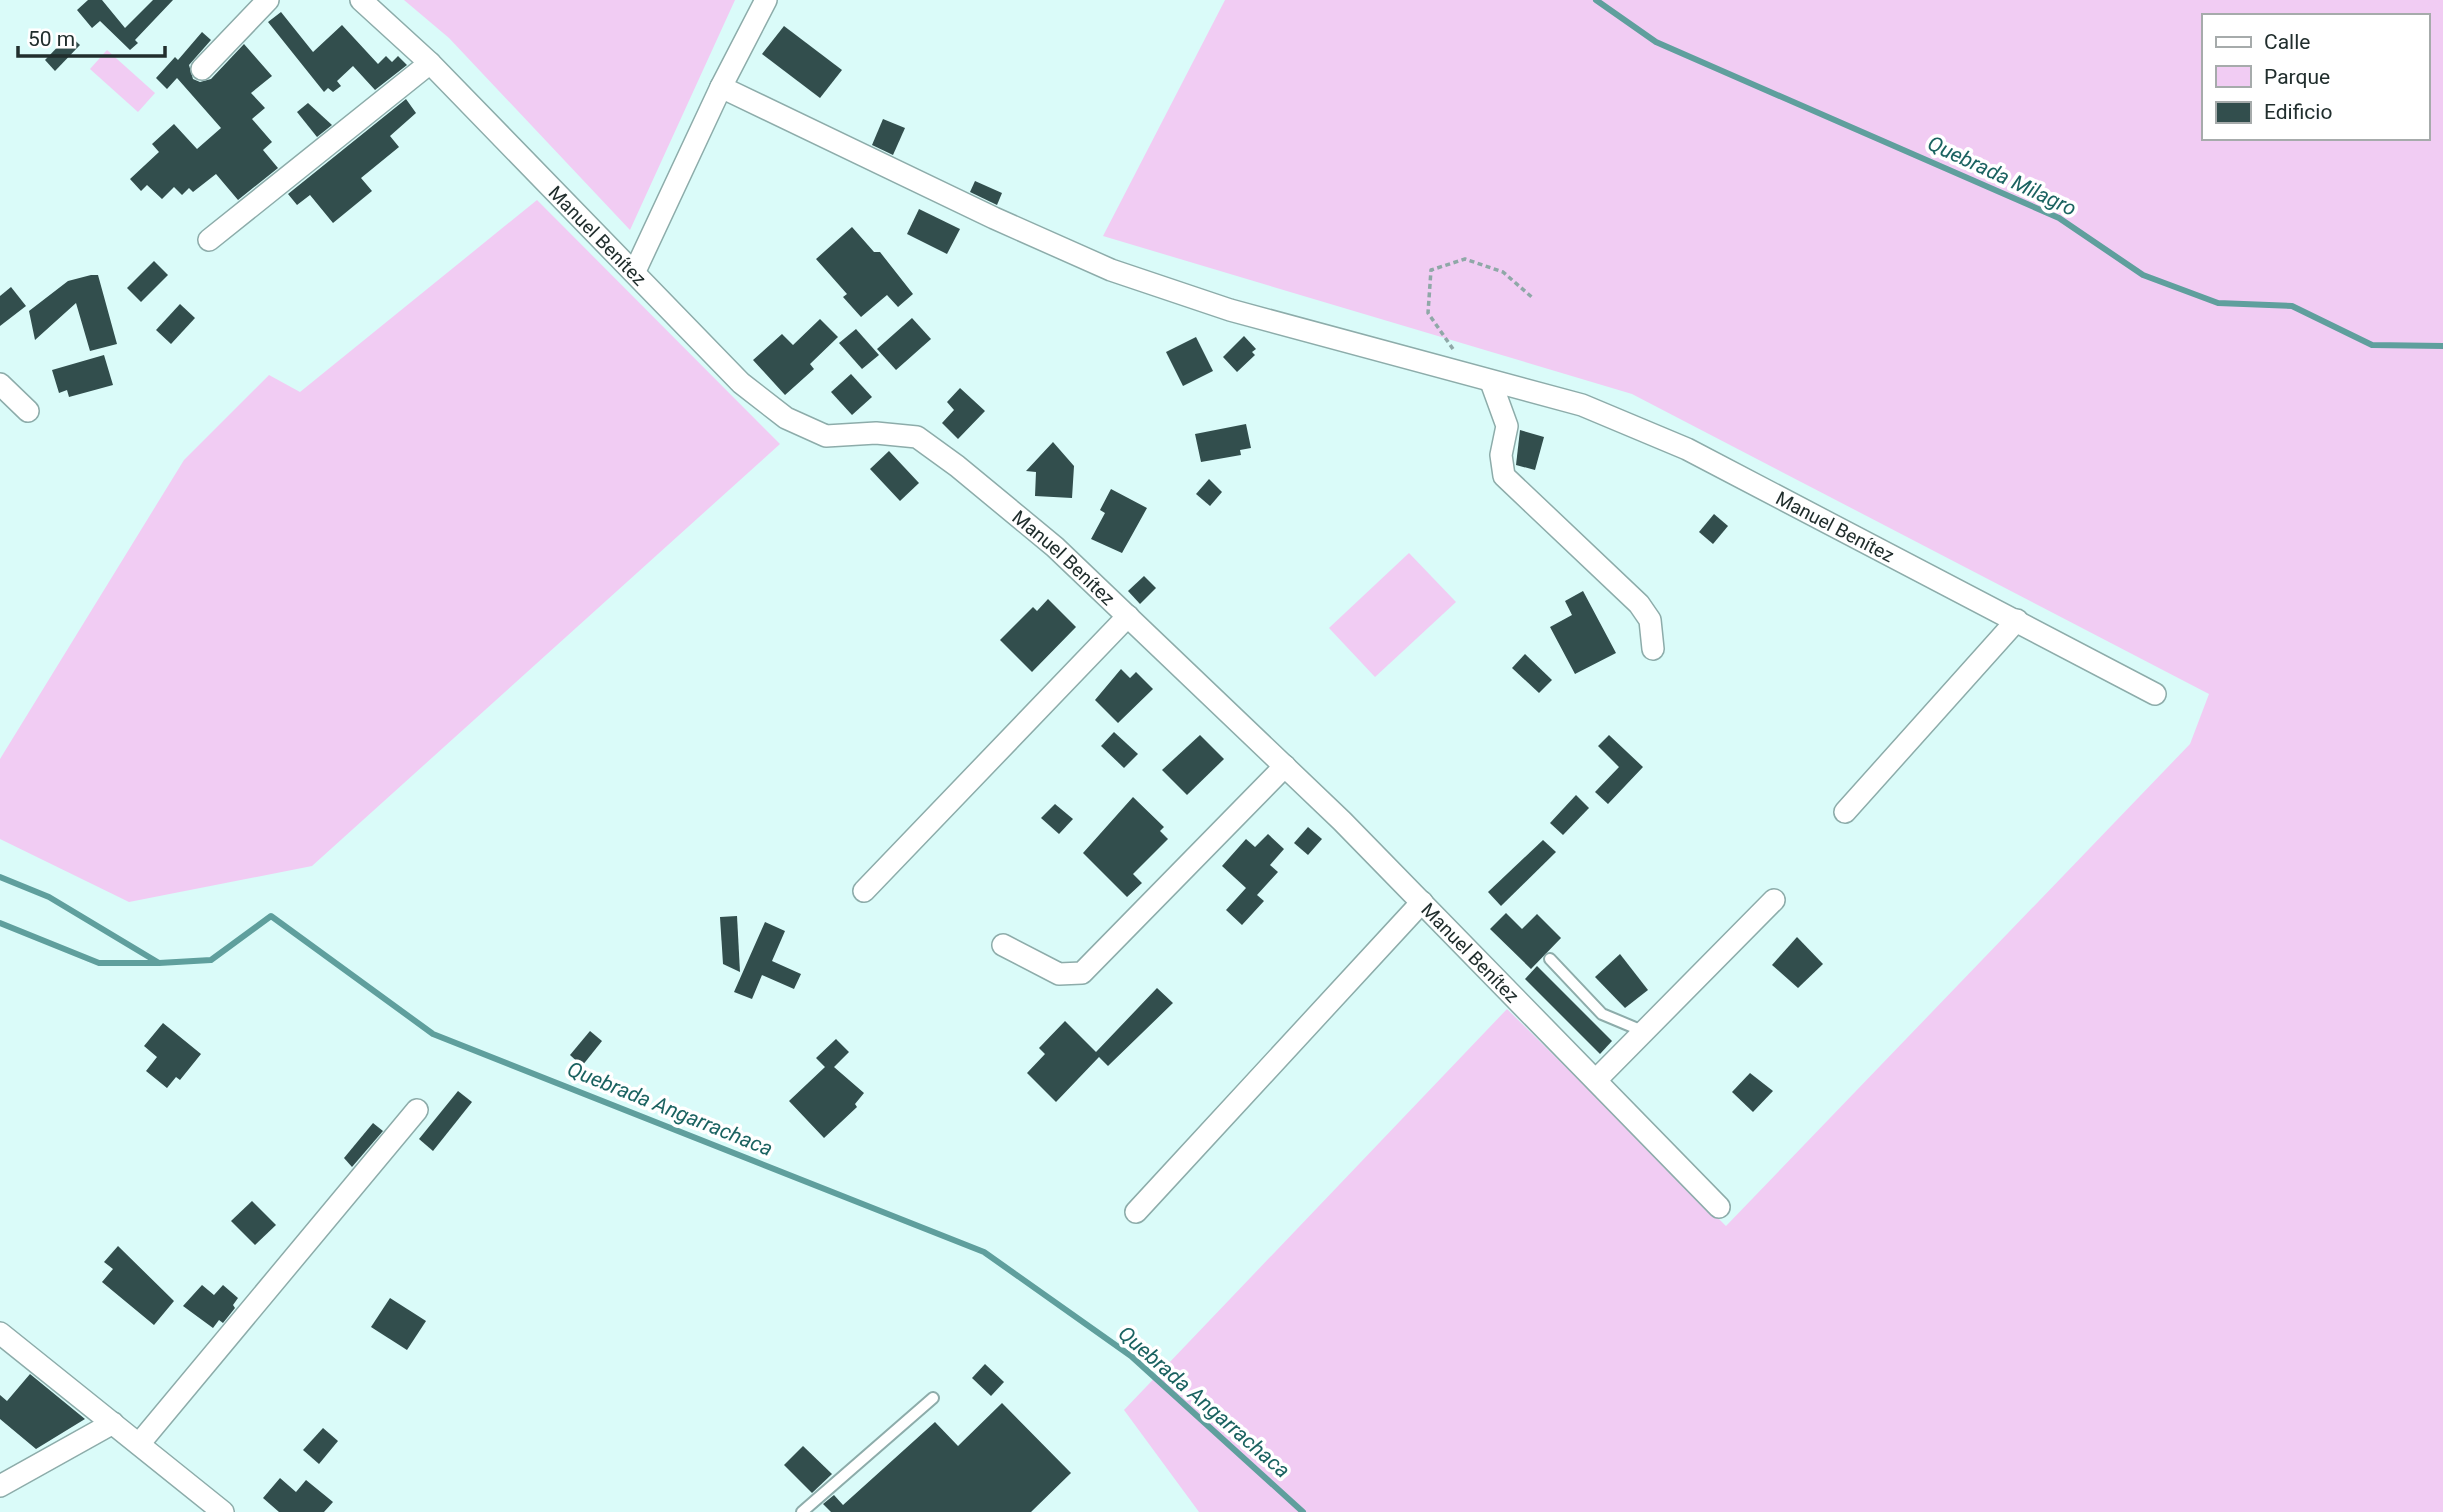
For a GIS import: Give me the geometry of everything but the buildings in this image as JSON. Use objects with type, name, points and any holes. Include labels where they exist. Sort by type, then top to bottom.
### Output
[{"type":"street","points":[[202,69],[268,0]]},
{"type":"street","name":"Manuel Benítez","points":[[361,0],[430,63],[741,383],[786,418],[826,436],[876,433],[917,437],[957,466],[1055,547],[1285,766],[1422,902],[1718,1207]]},
{"type":"street","points":[[635,271],[721,87],[766,0]]},
{"type":"street","points":[[209,240],[430,63]]},
{"type":"street","name":"Manuel Benítez","points":[[721,87],[994,218],[1111,270],[1230,310],[1582,405],[1687,449],[2155,694]]},
{"type":"street","points":[[1491,382],[1507,426],[1501,455],[1504,476],[1639,604],[1650,620],[1653,649]]},
{"type":"street","points":[[0,384],[28,411]]},
{"type":"street","points":[[864,891],[1128,617]]},
{"type":"street","points":[[1845,812],[2017,620]]},
{"type":"street","points":[[1003,944],[1059,974],[1082,972],[1285,766]]},
{"type":"street","points":[[1596,1080],[1774,901]]},
{"type":"street","points":[[1136,1212],[1422,902]]},
{"type":"street","points":[[139,1444],[417,1110]]},
{"type":"street","points":[[0,1333],[223,1512]]},
{"type":"street","points":[[0,1486],[113,1423]]},
{"type":"lane","points":[[1550,960],[1602,1014],[1645,1032]]},
{"type":"lane","points":[[802,1512],[933,1398]]},
{"type":"path","points":[[1458,357],[1428,313],[1431,270],[1465,259],[1503,272],[1534,299]]},
{"type":"green space","points":[[404,0],[735,0],[630,230],[449,38]]},
{"type":"green space","points":[[1225,0],[2443,0],[2443,1512],[1199,1512],[1124,1410],[1507,1009],[1726,1226],[2190,744],[2209,694],[1632,394],[1103,236]]},
{"type":"green space","points":[[107,50],[155,93],[138,112],[90,69]]},
{"type":"green space","points":[[537,200],[780,444],[312,866],[129,902],[0,839],[0,759],[184,460],[269,375],[300,392]]},
{"type":"green space","points":[[1409,553],[1456,602],[1375,677],[1329,628]]},
{"type":"waterway","name":"Quebrada Milagro","points":[[1596,0],[1656,42],[2059,218],[2143,275],[2218,303],[2292,306],[2372,345],[2443,346]]},
{"type":"waterway","name":"Quebrada Angarrachaca","points":[[0,877],[49,897],[159,963],[211,960],[271,916],[433,1034],[984,1252],[1131,1356],[1303,1512]]},
{"type":"waterway","points":[[0,923],[99,963],[158,963]]}]
